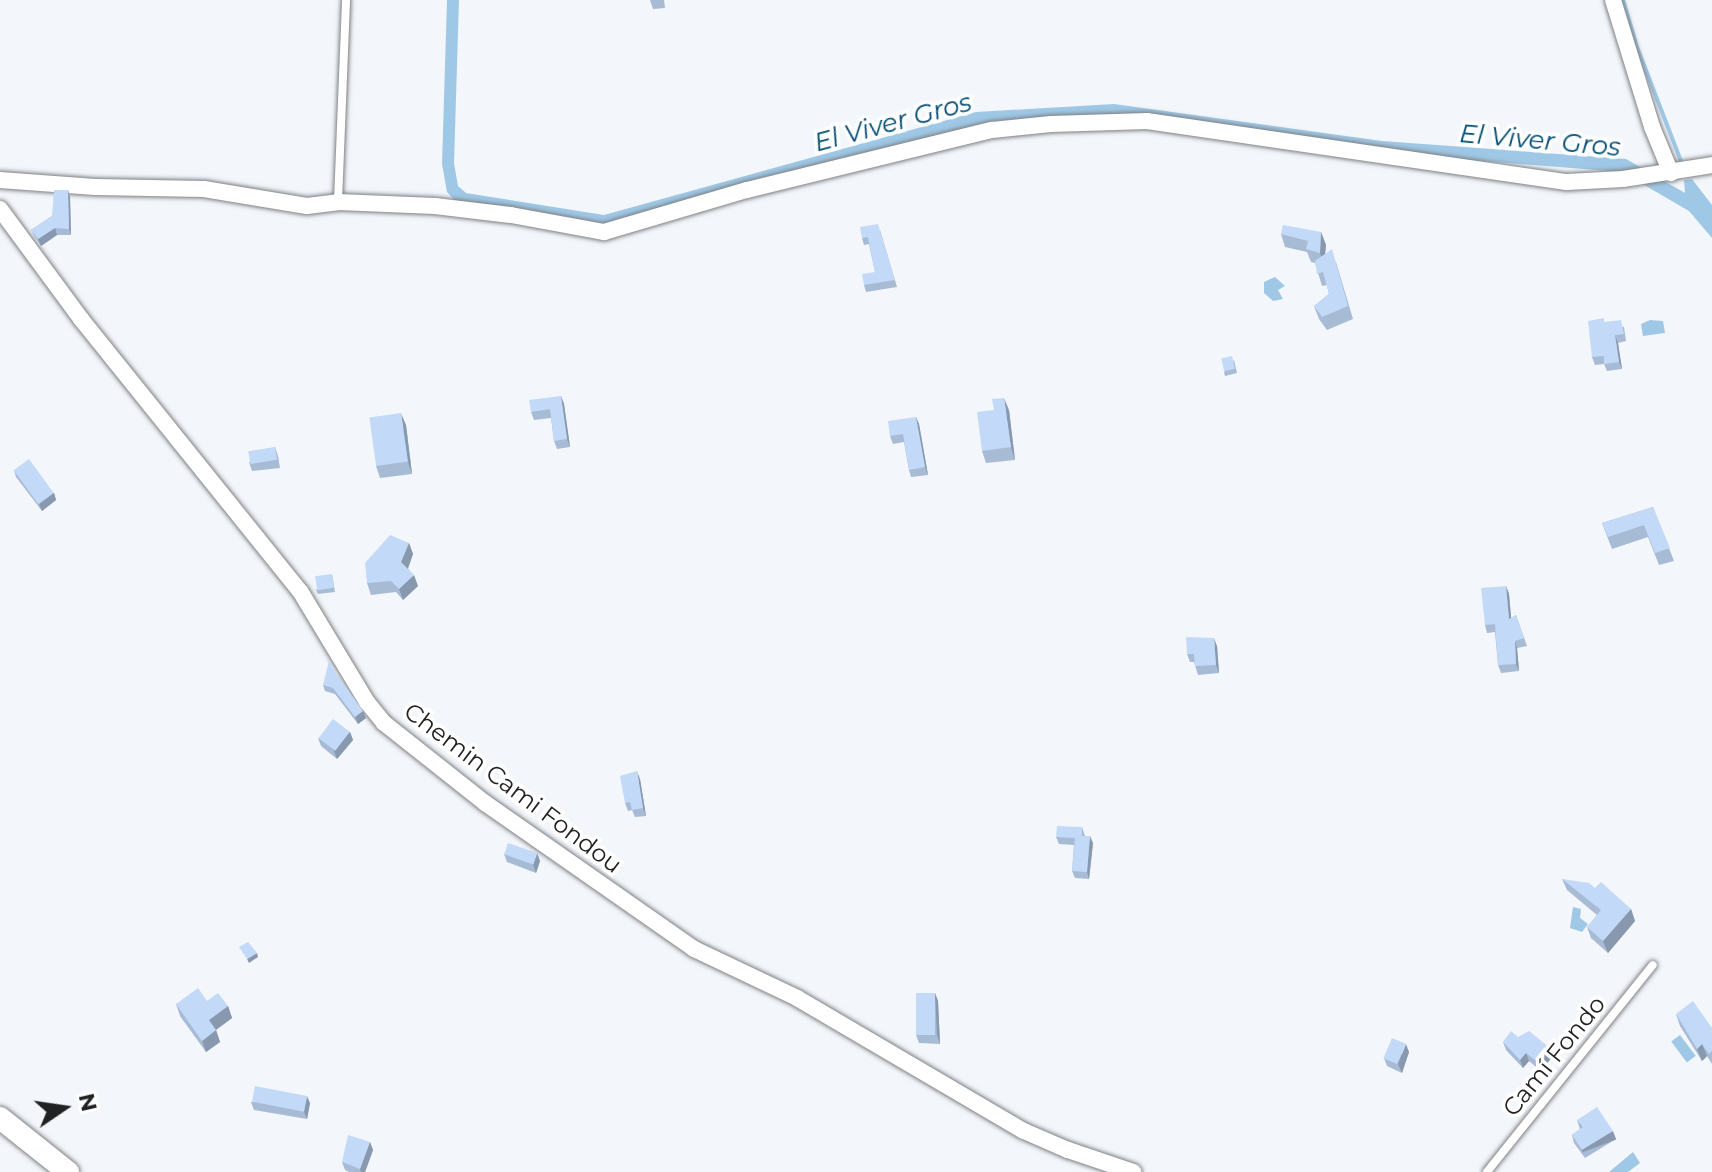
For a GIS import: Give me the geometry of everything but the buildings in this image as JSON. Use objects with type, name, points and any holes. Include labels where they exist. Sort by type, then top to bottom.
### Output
[{"type":"main road","points":[[0,1118],[68,1172]]},
{"type":"street","points":[[1613,0],[1666,174]]},
{"type":"street","points":[[0,180],[204,189],[307,206],[338,202],[495,213],[604,232],[747,190],[992,130],[1051,124],[1147,121],[1269,141],[1529,173],[1567,182],[1623,179],[1706,166]]},
{"type":"street","name":"Chemin Cami Fondou","points":[[0,209],[81,319],[300,591],[367,702],[384,723],[485,803],[694,949],[731,970],[797,998],[1024,1131],[1133,1172]]},
{"type":"lane","points":[[338,202],[346,0]]},
{"type":"lane","name":"Camí Fondo","points":[[1487,1172],[1653,965]]},
{"type":"water","points":[[447,0],[459,0],[454,163],[458,186],[466,193],[604,215],[976,112],[1114,104],[1382,141],[1626,159],[1685,193],[1684,180],[1692,179],[1712,205],[1712,238],[1689,211],[1622,172],[1381,153],[1114,116],[977,125],[615,226],[458,204],[447,192],[442,164]]},
{"type":"water","points":[[1275,277],[1285,286],[1278,290],[1283,299],[1273,301],[1264,293],[1264,282]]},
{"type":"water","points":[[1650,320],[1663,321],[1665,333],[1643,336],[1641,324]]},
{"type":"water","points":[[1573,907],[1581,909],[1580,918],[1588,924],[1582,932],[1570,928]]},
{"type":"water","points":[[1680,1035],[1696,1056],[1687,1062],[1671,1042]]},
{"type":"water","points":[[1633,1152],[1640,1163],[1628,1172],[1609,1172]]},
{"type":"waterway","points":[[1623,0],[1637,47],[1683,166]]},
{"type":"water label","name":"El Viver Gros","points":[[893,123]]},
{"type":"water label","name":"El Viver Gros","points":[[1540,141]]}]
